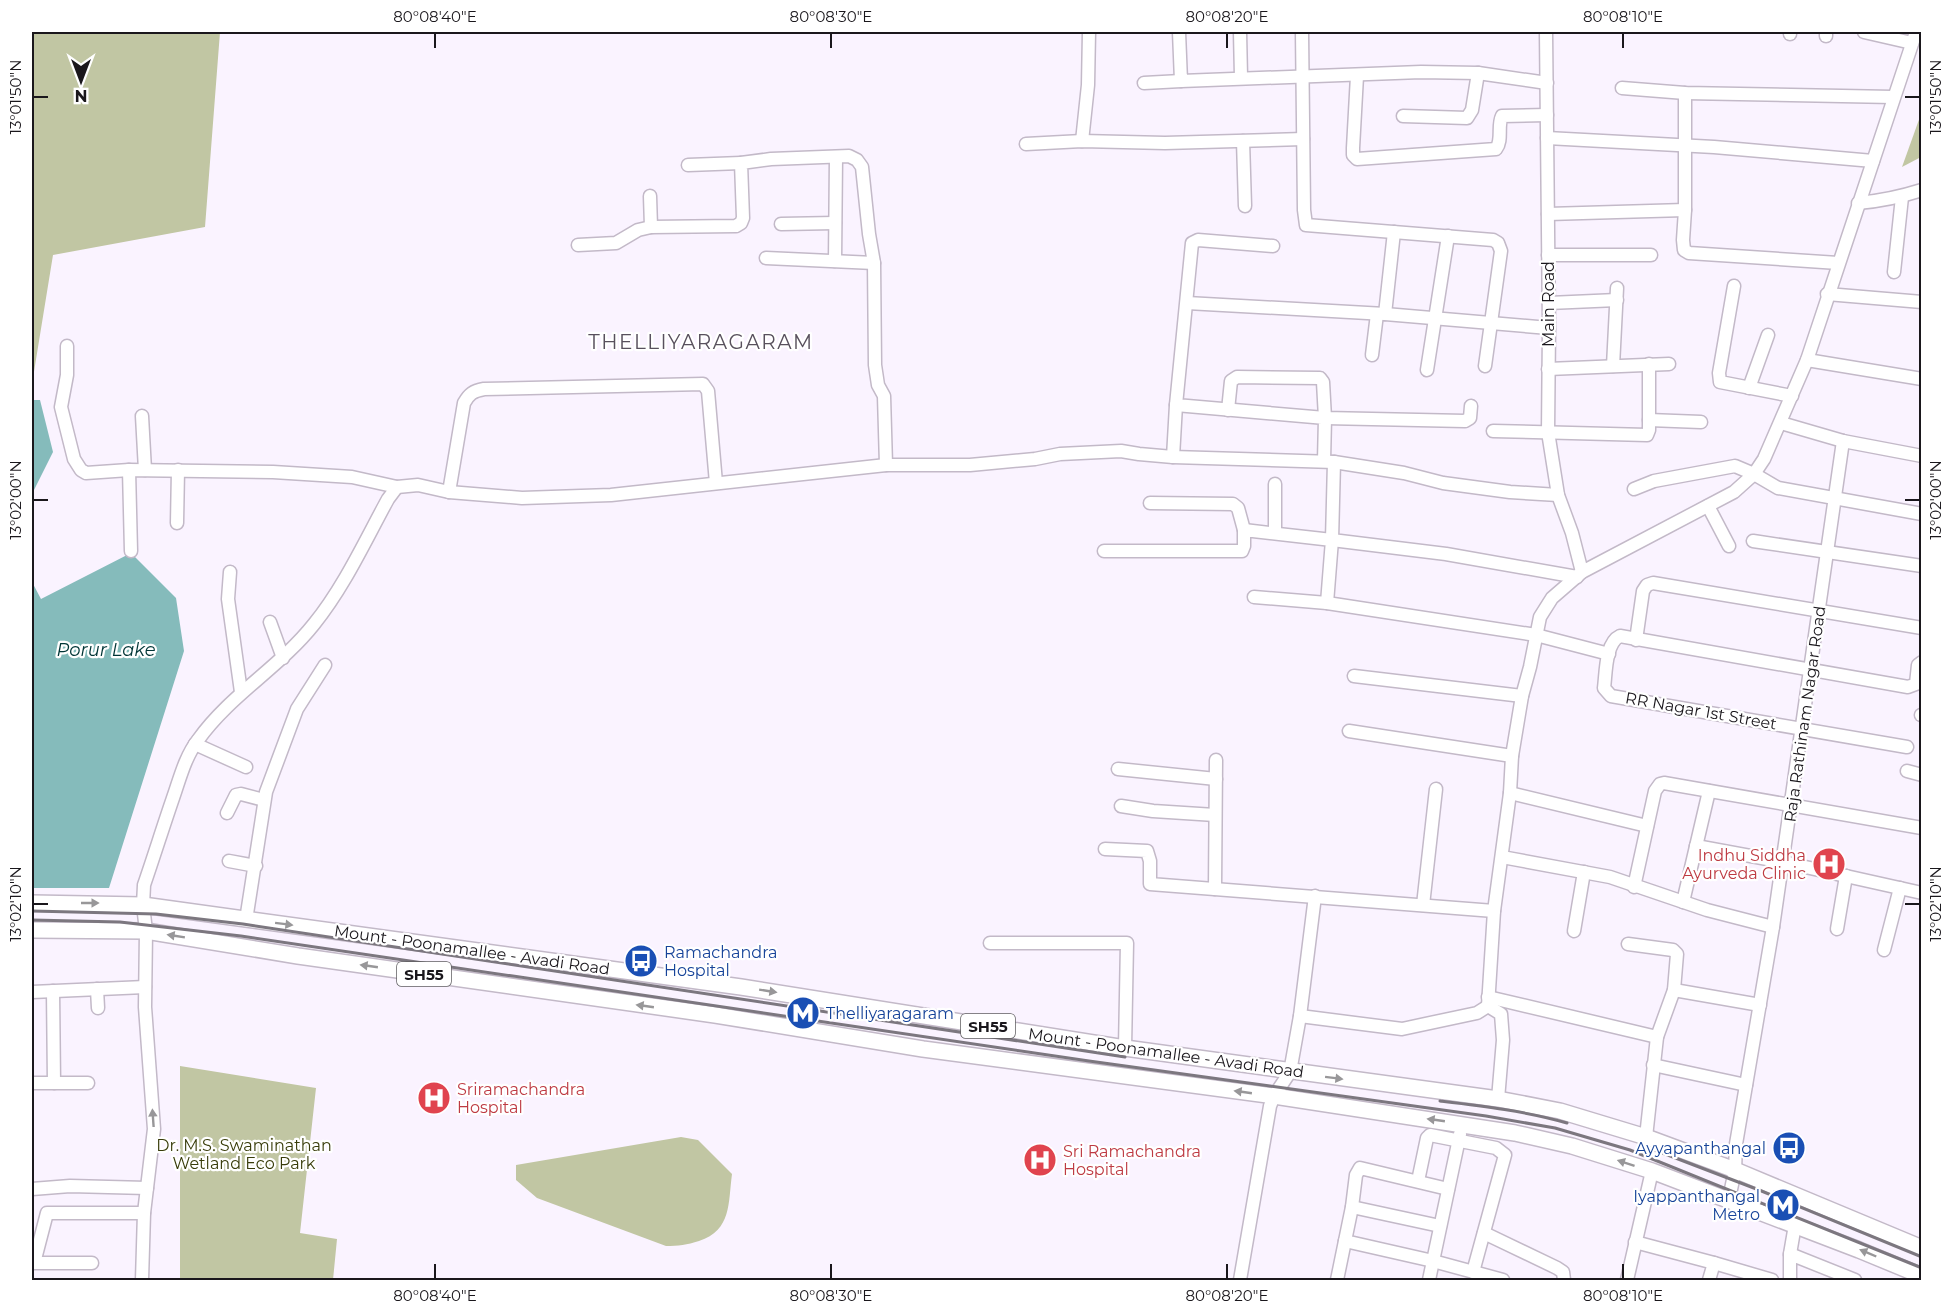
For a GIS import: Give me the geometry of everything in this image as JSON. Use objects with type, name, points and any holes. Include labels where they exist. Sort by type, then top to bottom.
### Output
[{"type":"main road","name":"Mount - Poonamallee - Avadi Road","points":[[32,903],[143,905],[741,987],[1125,1048],[1498,1099],[1560,1111],[1646,1137],[1735,1170],[1922,1248]]},
{"type":"main road","name":"Mount - Poonamallee - Avadi Road","points":[[32,930],[146,931],[298,956],[715,1016],[922,1049],[1274,1096],[1462,1124],[1572,1146],[1652,1171],[1729,1199],[1922,1276]]},
{"type":"street","points":[[1082,141],[1088,85],[1089,32]]},
{"type":"street","points":[[1179,32],[1181,81]]},
{"type":"street","points":[[1240,32],[1241,77]]},
{"type":"street","points":[[1302,32],[1306,225],[1492,240],[1498,243],[1500,246],[1485,366]]},
{"type":"street","name":"Main Road","points":[[1546,32],[1548,432],[1558,495],[1572,533],[1580,574]]},
{"type":"street","points":[[1300,1016],[1402,1029],[1477,1013],[1488,1002],[1494,910],[1510,793],[1512,756],[1522,696],[1540,617],[1552,598],[1580,574],[1734,492],[1754,474],[1764,459],[1807,360],[1914,37],[1864,32]]},
{"type":"street","points":[[1144,83],[1241,77],[1357,76],[1421,72],[1478,73],[1546,83]]},
{"type":"street","points":[[1403,116],[1467,118],[1472,110],[1478,73]]},
{"type":"street","points":[[1357,76],[1353,148],[1353,154],[1357,159],[1496,149],[1500,143],[1502,116],[1547,115]]},
{"type":"street","points":[[1622,88],[1685,93],[1893,97]]},
{"type":"street","points":[[1685,93],[1683,246],[1689,253],[1838,263]]},
{"type":"street","points":[[1547,138],[1784,152],[1873,160]]},
{"type":"street","points":[[1026,144],[1082,141],[1125,143],[1303,139]]},
{"type":"street","points":[[1243,141],[1245,206]]},
{"type":"street","points":[[835,261],[836,157]]},
{"type":"street","points":[[688,165],[836,157],[854,158],[862,167],[868,234],[874,263],[875,364],[878,385],[884,396],[886,465]]},
{"type":"street","points":[[578,245],[616,243],[638,230],[651,227],[736,226],[741,223],[743,215],[741,163]]},
{"type":"street","points":[[1858,202],[1881,201],[1922,190]]},
{"type":"street","points":[[650,196],[651,227]]},
{"type":"street","points":[[1894,272],[1902,197]]},
{"type":"street","points":[[1548,214],[1685,210]]},
{"type":"street","points":[[780,224],[835,224]]},
{"type":"street","points":[[1372,355],[1394,232]]},
{"type":"street","points":[[1427,370],[1448,236]]},
{"type":"street","points":[[1173,457],[1191,247],[1194,241],[1273,246]]},
{"type":"street","points":[[1548,255],[1651,255]]},
{"type":"street","points":[[766,258],[874,263]]},
{"type":"street","points":[[1734,286],[1720,382],[1792,396]]},
{"type":"street","points":[[1549,303],[1617,294],[1614,366]]},
{"type":"street","points":[[1827,294],[1922,302]]},
{"type":"street","points":[[1187,303],[1381,314],[1549,328]]},
{"type":"street","points":[[1749,388],[1768,335]]},
{"type":"street","points":[[66,346],[66,375],[60,407],[77,465],[86,472],[129,470],[273,472],[352,477],[397,487],[418,485],[449,492],[522,498],[611,495],[886,465],[970,465],[1101,451],[1173,457],[1329,462],[1395,471],[1443,483],[1510,492],[1558,495]]},
{"type":"street","points":[[1807,360],[1922,379]]},
{"type":"street","points":[[1493,431],[1644,436],[1649,433],[1649,364]]},
{"type":"street","points":[[1548,369],[1669,364]]},
{"type":"street","points":[[1228,410],[1230,385],[1234,378],[1320,378],[1323,382],[1332,540],[1327,603]]},
{"type":"street","points":[[449,492],[464,404],[468,395],[476,390],[484,389],[703,384],[708,391],[716,483]]},
{"type":"street","points":[[1176,405],[1325,418],[1465,421],[1470,418],[1471,406]]},
{"type":"street","points":[[145,416],[148,470]]},
{"type":"street","points":[[1649,420],[1701,422]]},
{"type":"street","points":[[1781,423],[1844,441],[1922,456]]},
{"type":"street","name":"Raja Rathinam Nagar Road","points":[[1729,1199],[1783,862],[1844,441]]},
{"type":"street","points":[[1634,489],[1654,481],[1735,466],[1778,488],[1922,514]]},
{"type":"street","points":[[129,470],[131,551]]},
{"type":"street","points":[[177,522],[178,470]]},
{"type":"street","points":[[1275,484],[1275,532]]},
{"type":"street","points":[[142,1281],[144,1213],[154,1129],[145,987],[144,885],[186,760],[195,744],[218,715],[241,692],[282,658],[313,625],[334,596],[397,487]]},
{"type":"street","points":[[1104,551],[1239,551],[1244,549],[1244,530],[1238,508],[1233,504],[1150,504]]},
{"type":"street","points":[[1708,506],[1729,546]]},
{"type":"street","points":[[1244,530],[1446,554],[1580,574]]},
{"type":"street","points":[[1753,541],[1922,566]]},
{"type":"street","points":[[230,572],[228,599],[241,692]]},
{"type":"street","points":[[1636,640],[1643,591],[1647,585],[1653,583],[1922,628]]},
{"type":"street","points":[[1254,597],[1327,603],[1536,635],[1609,654],[1616,638],[1620,636],[1908,687],[1916,684],[1918,665],[1922,662]]},
{"type":"street","points":[[270,622],[282,658]]},
{"type":"street","name":"RR Nagar 1st Street","points":[[1609,654],[1604,688],[1611,696],[1907,747]]},
{"type":"street","points":[[246,920],[256,866],[264,800],[297,709],[325,664]]},
{"type":"street","points":[[1354,676],[1522,696]]},
{"type":"street","points":[[1349,731],[1512,756]]},
{"type":"street","points":[[195,744],[246,767]]},
{"type":"street","points":[[1215,889],[1216,760]]},
{"type":"street","points":[[1118,769],[1216,779]]},
{"type":"street","points":[[1907,771],[1922,775]]},
{"type":"street","points":[[1634,886],[1655,791],[1660,784],[1664,783],[1922,828]]},
{"type":"street","points":[[1423,905],[1436,789]]},
{"type":"street","points":[[1683,902],[1708,791]]},
{"type":"street","points":[[1510,793],[1647,826]]},
{"type":"street","points":[[227,813],[236,795],[241,794],[264,800]]},
{"type":"street","points":[[1121,806],[1153,811],[1215,815]]},
{"type":"street","points":[[1696,846],[1922,892]]},
{"type":"street","points":[[1105,849],[1147,851],[1150,861],[1150,884],[1494,910]]},
{"type":"street","points":[[1502,857],[1610,877],[1724,915],[1773,927]]},
{"type":"street","points":[[229,861],[256,866]]},
{"type":"street","points":[[1574,931],[1584,872]]},
{"type":"street","points":[[1837,929],[1846,876]]},
{"type":"street","points":[[1884,950],[1900,888]]},
{"type":"street","points":[[1240,1281],[1264,1133],[1274,1096],[1290,1072],[1300,1016],[1315,896]]},
{"type":"street","points":[[990,943],[1127,943],[1125,1048]]},
{"type":"street","points":[[1628,944],[1676,952],[1674,990],[1657,1037],[1646,1137]]},
{"type":"street","points":[[32,992],[145,987]]},
{"type":"street","points":[[97,989],[98,1008]]},
{"type":"street","points":[[1674,990],[1760,1005]]},
{"type":"street","points":[[52,991],[54,1083]]},
{"type":"street","points":[[1488,1002],[1657,1037]]},
{"type":"street","points":[[1488,1002],[1501,1014],[1502,1023],[1503,1040],[1498,1099]]},
{"type":"street","points":[[1653,1065],[1746,1085]]},
{"type":"street","points":[[32,1083],[88,1083]]},
{"type":"street","points":[[1429,1281],[1462,1124]]},
{"type":"street","points":[[1418,1181],[1426,1138],[1430,1135],[1496,1148],[1505,1155],[1473,1272]]},
{"type":"street","points":[[1337,1281],[1356,1175],[1360,1168],[1448,1189]]},
{"type":"street","points":[[1627,1281],[1652,1171]]},
{"type":"street","points":[[32,1189],[70,1186],[147,1188]]},
{"type":"street","points":[[1352,1207],[1440,1226]]},
{"type":"street","points":[[92,1263],[34,1263],[46,1213],[144,1213]]},
{"type":"street","points":[[1790,1281],[1790,1254],[1795,1225]]},
{"type":"street","points":[[1484,1233],[1557,1268],[1563,1272],[1564,1281]]},
{"type":"street","points":[[1345,1241],[1433,1261],[1503,1281]]},
{"type":"street","points":[[1635,1242],[1772,1281]]},
{"type":"street","points":[[1790,1254],[1855,1281]]},
{"type":"street","points":[[1709,1281],[1714,1263]]},
{"type":"green space","points":[[35,32],[220,32],[205,227],[53,255],[32,384],[32,36]]},
{"type":"green space","points":[[1921,114],[1921,157],[1902,167]]},
{"type":"green space","name":"Dr. M.S. Swaminathan Wetland Eco Park","points":[[180,1066],[316,1088],[300,1233],[337,1239],[333,1280],[180,1280]]},
{"type":"green space","points":[[681,1137],[698,1140],[732,1174],[729,1205],[723,1223],[710,1236],[699,1241],[666,1246],[537,1198],[516,1180],[516,1165]]},
{"type":"water","points":[[32,400],[40,400],[53,452],[32,494]]},
{"type":"water","name":"Porur Lake","points":[[131,553],[176,598],[184,651],[109,888],[32,888],[32,582],[41,599]]},
{"type":"railway","points":[[32,911],[156,914],[243,924],[1125,1057]]},
{"type":"railway","points":[[32,920],[120,922],[241,936],[1089,1061],[1486,1116],[1555,1128],[1630,1150],[1922,1268]]},
{"type":"railway","points":[[1440,1101],[1519,1112],[1567,1123]]},
{"type":"railway","points":[[1639,1144],[1922,1257]]},
{"type":"place","name":"Indhu Siddha Ayurveda Clinic","points":[[1829,864]]},
{"type":"place","name":"Ramachandra Hospital","points":[[641,961]]},
{"type":"place","name":"Thelliyaragaram","points":[[803,1013]]},
{"type":"place","name":"Sriramachandra Hospital","points":[[434,1098]]},
{"type":"place","name":"Ayyapanthangal","points":[[1789,1148]]},
{"type":"place","name":"Sri Ramachandra Hospital","points":[[1040,1160]]},
{"type":"place","name":"Iyappanthangal Metro","points":[[1783,1205]]},
{"type":"district","name":"THELLIYARAGARAM","points":[[701,342]]}]
